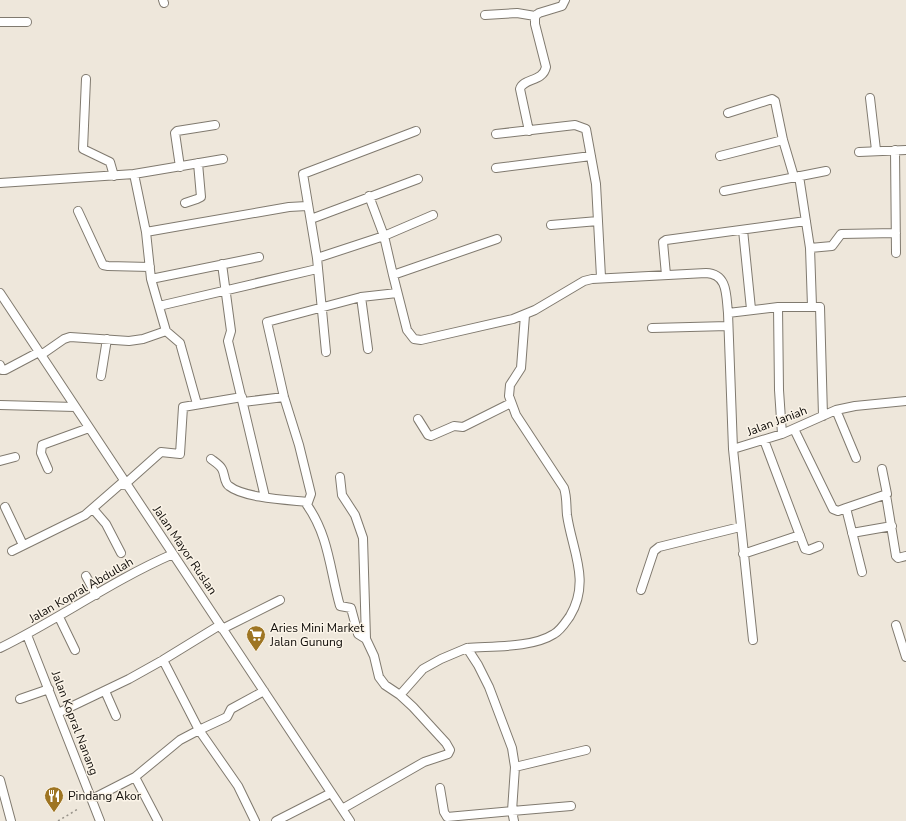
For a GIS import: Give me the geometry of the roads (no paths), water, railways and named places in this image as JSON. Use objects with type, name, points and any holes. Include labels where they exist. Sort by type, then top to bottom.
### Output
[{"type":"street","points":[[485,14],[511,13],[535,16],[539,13],[562,6],[564,0]]},
{"type":"street","points":[[529,131],[520,89],[521,86],[541,76],[546,67],[535,24],[535,16]]},
{"type":"street","points":[[0,22],[27,22]]},
{"type":"street","points":[[86,79],[83,149],[110,162],[114,176]]},
{"type":"street","points":[[870,98],[876,150]]},
{"type":"street","points":[[728,113],[772,99],[775,101],[783,140],[797,176],[806,221],[810,248],[812,306]]},
{"type":"street","points":[[180,167],[175,133],[177,131],[215,125]]},
{"type":"street","points":[[496,134],[575,126],[582,126],[588,133],[596,184],[601,277]]},
{"type":"street","points":[[326,352],[317,258],[311,219],[307,206],[303,174],[345,160],[416,131]]},
{"type":"street","points":[[720,156],[783,140]]},
{"type":"street","points":[[859,152],[876,150],[906,150]]},
{"type":"street","points":[[895,150],[896,253]]},
{"type":"street","points":[[496,168],[591,156]]},
{"type":"street","points":[[0,183],[134,174],[223,159]]},
{"type":"street","points":[[185,203],[201,196],[198,163]]},
{"type":"street","points":[[724,191],[826,171]]},
{"type":"street","points":[[134,174],[146,232],[151,279],[166,331],[180,343],[196,404]]},
{"type":"street","points":[[311,219],[369,196],[418,179]]},
{"type":"street","points":[[369,196],[384,236],[407,330],[410,336],[418,340],[445,335],[525,315],[584,281],[601,277],[706,273],[718,275],[722,279],[728,313],[733,450],[753,640]]},
{"type":"street","points":[[146,232],[289,207],[307,206]]},
{"type":"street","points":[[78,211],[103,265],[150,267]]},
{"type":"street","points":[[317,258],[384,236],[433,215]]},
{"type":"street","points":[[551,225],[598,221]]},
{"type":"street","points":[[666,275],[663,242],[666,240],[806,221]]},
{"type":"street","points":[[743,230],[751,309]]},
{"type":"street","points":[[810,248],[832,246],[841,234],[896,233]]},
{"type":"street","points":[[393,275],[497,238]]},
{"type":"street","points":[[151,279],[259,257]]},
{"type":"street","points":[[222,264],[231,331],[228,341],[243,399],[265,497]]},
{"type":"street","points":[[159,306],[318,269]]},
{"type":"street","name":"Jalan Mayor Ruslan","points":[[0,293],[124,483],[173,554],[350,821]]},
{"type":"street","points":[[307,502],[311,498],[311,494],[299,445],[284,397],[267,322],[361,297],[397,293]]},
{"type":"street","points":[[361,297],[368,349]]},
{"type":"street","points":[[728,313],[751,309],[778,307],[820,307],[822,310],[822,416]]},
{"type":"street","points":[[778,307],[779,390],[782,434]]},
{"type":"street","points":[[400,695],[423,669],[467,648],[533,643],[554,635],[562,628],[574,608],[579,593],[580,573],[567,515],[565,492],[516,415],[511,403],[510,385],[521,368],[525,315]]},
{"type":"street","points":[[652,328],[728,326]]},
{"type":"street","points":[[0,365],[2,370],[5,370],[70,337],[129,341],[143,339],[166,331]]},
{"type":"street","points":[[101,376],[107,339]]},
{"type":"street","points":[[12,551],[74,522],[93,509],[161,452],[180,454],[183,406],[243,399],[284,397]]},
{"type":"street","name":"Jalan Janiah","points":[[733,450],[782,434],[836,410],[855,406],[906,401]]},
{"type":"street","points":[[418,419],[428,435],[431,436],[454,426],[463,427],[511,403]]},
{"type":"street","points":[[0,405],[75,407]]},
{"type":"street","points":[[836,410],[856,458]]},
{"type":"street","points":[[48,469],[41,453],[42,445],[89,428]]},
{"type":"street","points":[[794,429],[832,509],[836,511],[886,496]]},
{"type":"street","points":[[764,440],[806,550],[819,546]]},
{"type":"street","points":[[0,460],[16,457]]},
{"type":"street","points":[[211,459],[222,469],[229,486],[246,493],[265,497],[307,502]]},
{"type":"street","points":[[882,469],[887,491],[886,496],[896,556],[898,558],[906,556]]},
{"type":"street","points":[[340,477],[342,495],[355,515],[363,538],[366,639],[374,656],[380,681],[400,695],[446,743],[450,751],[448,754],[424,762],[342,809]]},
{"type":"street","points":[[307,502],[307,505],[319,524],[326,543],[340,606],[351,608],[358,634],[360,637],[366,639]]},
{"type":"street","points":[[5,507],[23,546]]},
{"type":"street","points":[[846,508],[862,572]]},
{"type":"street","points":[[93,509],[106,524],[121,553]]},
{"type":"street","points":[[852,533],[892,526]]},
{"type":"street","points":[[641,590],[654,551],[659,546],[740,527]]},
{"type":"street","points":[[743,554],[800,535]]},
{"type":"street","name":"Jalan Kopral Abdullah","points":[[0,648],[27,635],[137,572],[173,554]]},
{"type":"street","points":[[86,576],[96,595]]},
{"type":"street","points":[[58,713],[105,691],[221,627],[280,600]]},
{"type":"street","points":[[59,617],[76,650]]},
{"type":"street","points":[[896,625],[906,657]]},
{"type":"street","name":"Jalan Kopral Nanang","points":[[27,635],[100,821]]},
{"type":"street","points":[[467,648],[478,665],[489,688],[512,748],[515,767],[512,811],[514,821]]},
{"type":"street","points":[[163,660],[199,730],[238,786],[255,821]]},
{"type":"street","points":[[20,699],[48,689]]},
{"type":"street","points":[[105,691],[116,716]]},
{"type":"street","points":[[92,799],[135,777],[180,740],[227,717],[231,709],[264,691]]},
{"type":"street","points":[[515,767],[586,750]]},
{"type":"street","points":[[135,777],[158,821]]},
{"type":"street","points":[[0,780],[11,821]]},
{"type":"street","points":[[440,788],[444,812],[447,817],[571,806]]},
{"type":"street","points":[[276,821],[331,793]]},
{"type":"place","name":"Aries Mini Market Jalan Gunung","points":[[256,652]]},
{"type":"place","name":"Pindang Akor","points":[[54,813]]}]
